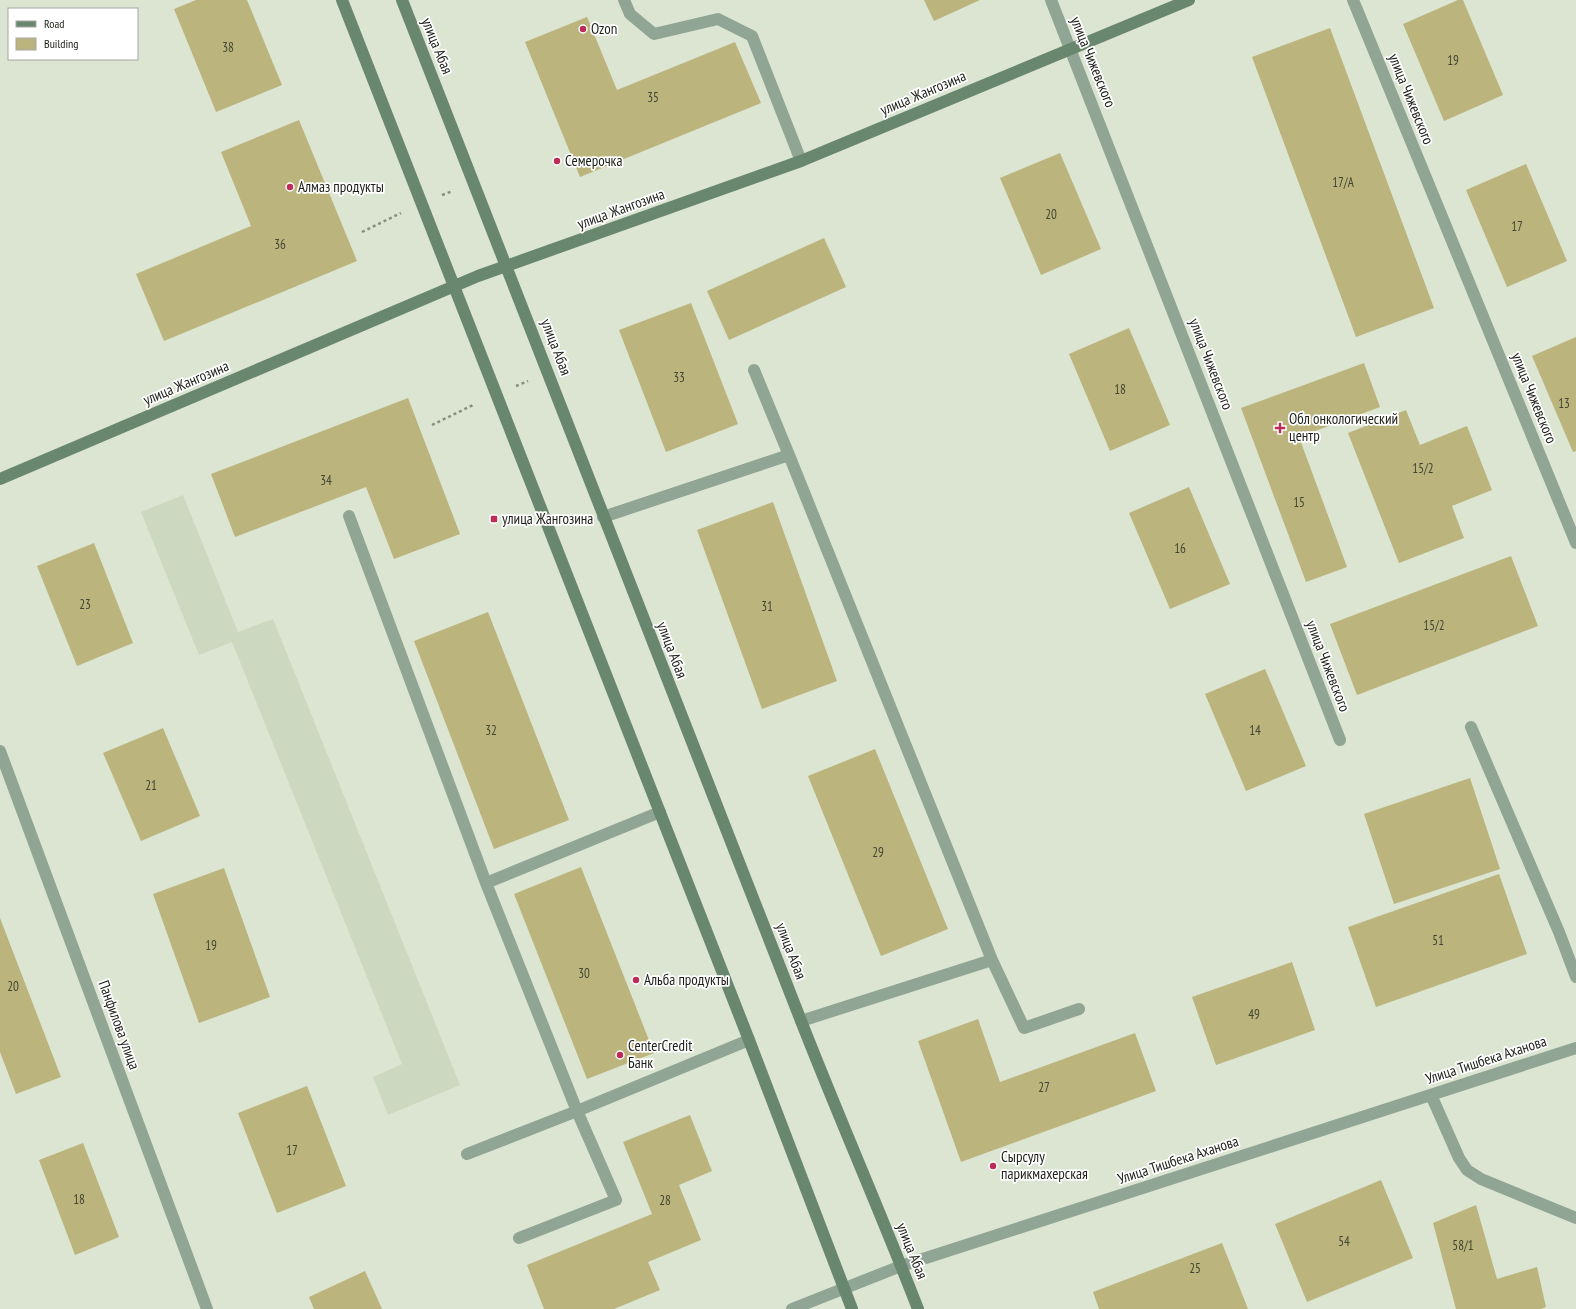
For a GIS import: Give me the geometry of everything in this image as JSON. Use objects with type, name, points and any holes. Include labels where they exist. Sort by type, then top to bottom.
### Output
[{"type":"main road","points":[[342,0],[749,1040],[852,1309]]},
{"type":"main road","name":"улица Абая","points":[[402,0],[508,266],[603,517],[801,1021],[918,1309]]},
{"type":"main road","name":"улица Жангозина","points":[[0,480],[454,286],[801,161],[1189,0]]},
{"type":"street","points":[[624,0],[630,14],[654,34],[718,19],[752,36],[801,161]]},
{"type":"street","name":"улица Чижевского","points":[[1051,0],[1340,740]]},
{"type":"street","name":"улица Чижевского","points":[[1353,0],[1576,543]]},
{"type":"street","points":[[754,370],[992,960],[1024,1028],[1079,1009]]},
{"type":"street","points":[[603,517],[789,455]]},
{"type":"street","points":[[349,516],[486,883],[577,1111],[616,1200],[519,1238]]},
{"type":"street","points":[[1471,727],[1559,932],[1576,977]]},
{"type":"street","name":"Панфилова улица","points":[[0,751],[207,1309]]},
{"type":"street","points":[[486,883],[660,812]]},
{"type":"street","points":[[801,1021],[992,960]]},
{"type":"street","points":[[467,1154],[577,1111],[749,1040]]},
{"type":"street","name":"Улица Тишбека Аханова","points":[[792,1309],[901,1266],[1576,1048]]},
{"type":"street","points":[[1431,1095],[1459,1158],[1467,1170],[1481,1179],[1576,1218]]},
{"type":"shaded area","points":[[183,495],[238,632],[273,619],[460,1085],[388,1115],[373,1077],[402,1064],[232,642],[199,655],[141,512]]},
{"type":"building","points":[[196,0],[247,0],[282,85],[216,112],[174,9]]},
{"type":"building","points":[[924,0],[980,0],[934,21]]},
{"type":"building","points":[[1458,0],[1463,0],[1503,95],[1444,121],[1403,24]]},
{"type":"building","points":[[587,17],[617,90],[735,42],[761,103],[580,177],[525,42]]},
{"type":"building","points":[[1330,28],[1434,308],[1356,337],[1252,57]]},
{"type":"building","points":[[299,120],[357,261],[164,341],[136,274],[251,226],[221,152]]},
{"type":"building","points":[[1060,153],[1101,249],[1041,275],[1000,178]]},
{"type":"building","points":[[1526,164],[1567,261],[1507,287],[1466,190]]},
{"type":"building","points":[[824,238],[846,287],[729,340],[707,291]]},
{"type":"building","points":[[691,303],[738,424],[666,452],[619,330]]},
{"type":"building","points":[[1129,328],[1170,425],[1110,451],[1069,354]]},
{"type":"building","points":[[1576,337],[1576,451],[1573,452],[1532,356]]},
{"type":"building","points":[[1364,363],[1380,407],[1299,437],[1347,567],[1306,582],[1241,408]]},
{"type":"building","points":[[408,398],[460,534],[394,559],[366,487],[235,537],[211,474]]},
{"type":"building","points":[[1406,410],[1420,445],[1467,426],[1492,490],[1452,506],[1464,538],[1399,563],[1348,433]]},
{"type":"building","points":[[1189,487],[1230,584],[1170,609],[1129,513]]},
{"type":"building","points":[[773,502],[837,681],[762,709],[697,530]]},
{"type":"building","points":[[94,543],[133,643],[77,666],[37,566]]},
{"type":"building","points":[[1511,556],[1538,626],[1357,695],[1330,624]]},
{"type":"building","points":[[488,612],[569,820],[494,849],[414,641]]},
{"type":"building","points":[[1265,669],[1306,766],[1246,791],[1205,694]]},
{"type":"building","points":[[163,728],[200,816],[141,841],[103,753]]},
{"type":"building","points":[[875,749],[948,929],[881,956],[808,776]]},
{"type":"building","points":[[1470,778],[1500,869],[1394,904],[1364,814]]},
{"type":"building","points":[[581,867],[654,1053],[587,1079],[514,894]]},
{"type":"building","points":[[224,868],[270,997],[199,1023],[153,894]]},
{"type":"building","points":[[1499,874],[1527,954],[1376,1007],[1348,927]]},
{"type":"building","points":[[0,918],[61,1077],[16,1094],[0,1052]]},
{"type":"building","points":[[1292,962],[1315,1030],[1216,1065],[1192,997]]},
{"type":"building","points":[[978,1019],[1000,1082],[1135,1033],[1156,1091],[961,1162],[918,1041]]},
{"type":"building","points":[[307,1086],[346,1186],[277,1213],[238,1113]]},
{"type":"building","points":[[690,1115],[712,1171],[679,1185],[701,1240],[648,1262],[660,1290],[614,1309],[544,1309],[527,1265],[652,1214],[623,1142]]},
{"type":"building","points":[[83,1143],[119,1237],[75,1255],[39,1160]]},
{"type":"building","points":[[1381,1180],[1413,1258],[1307,1302],[1275,1224]]},
{"type":"building","points":[[1476,1205],[1497,1279],[1537,1267],[1546,1307],[1541,1309],[1456,1309],[1433,1223]]},
{"type":"building","points":[[1222,1243],[1248,1309],[1099,1309],[1093,1292]]},
{"type":"building","points":[[365,1271],[382,1309],[314,1309],[309,1297]]},
{"type":"place","name":"Ozon","points":[[583,29]]},
{"type":"place","name":"Семерочка","points":[[557,161]]},
{"type":"place","name":"Алмаз продукты","points":[[290,187]]},
{"type":"place","name":"Обл онкологический центр","points":[[1280,428]]},
{"type":"place","name":"улица Жангозина","points":[[494,519]]},
{"type":"place","name":"Альба продукты","points":[[636,980]]},
{"type":"place","name":"CenterCredit Банк","points":[[620,1055]]},
{"type":"place","name":"Сырсулу парикмахерская","points":[[993,1166]]}]
